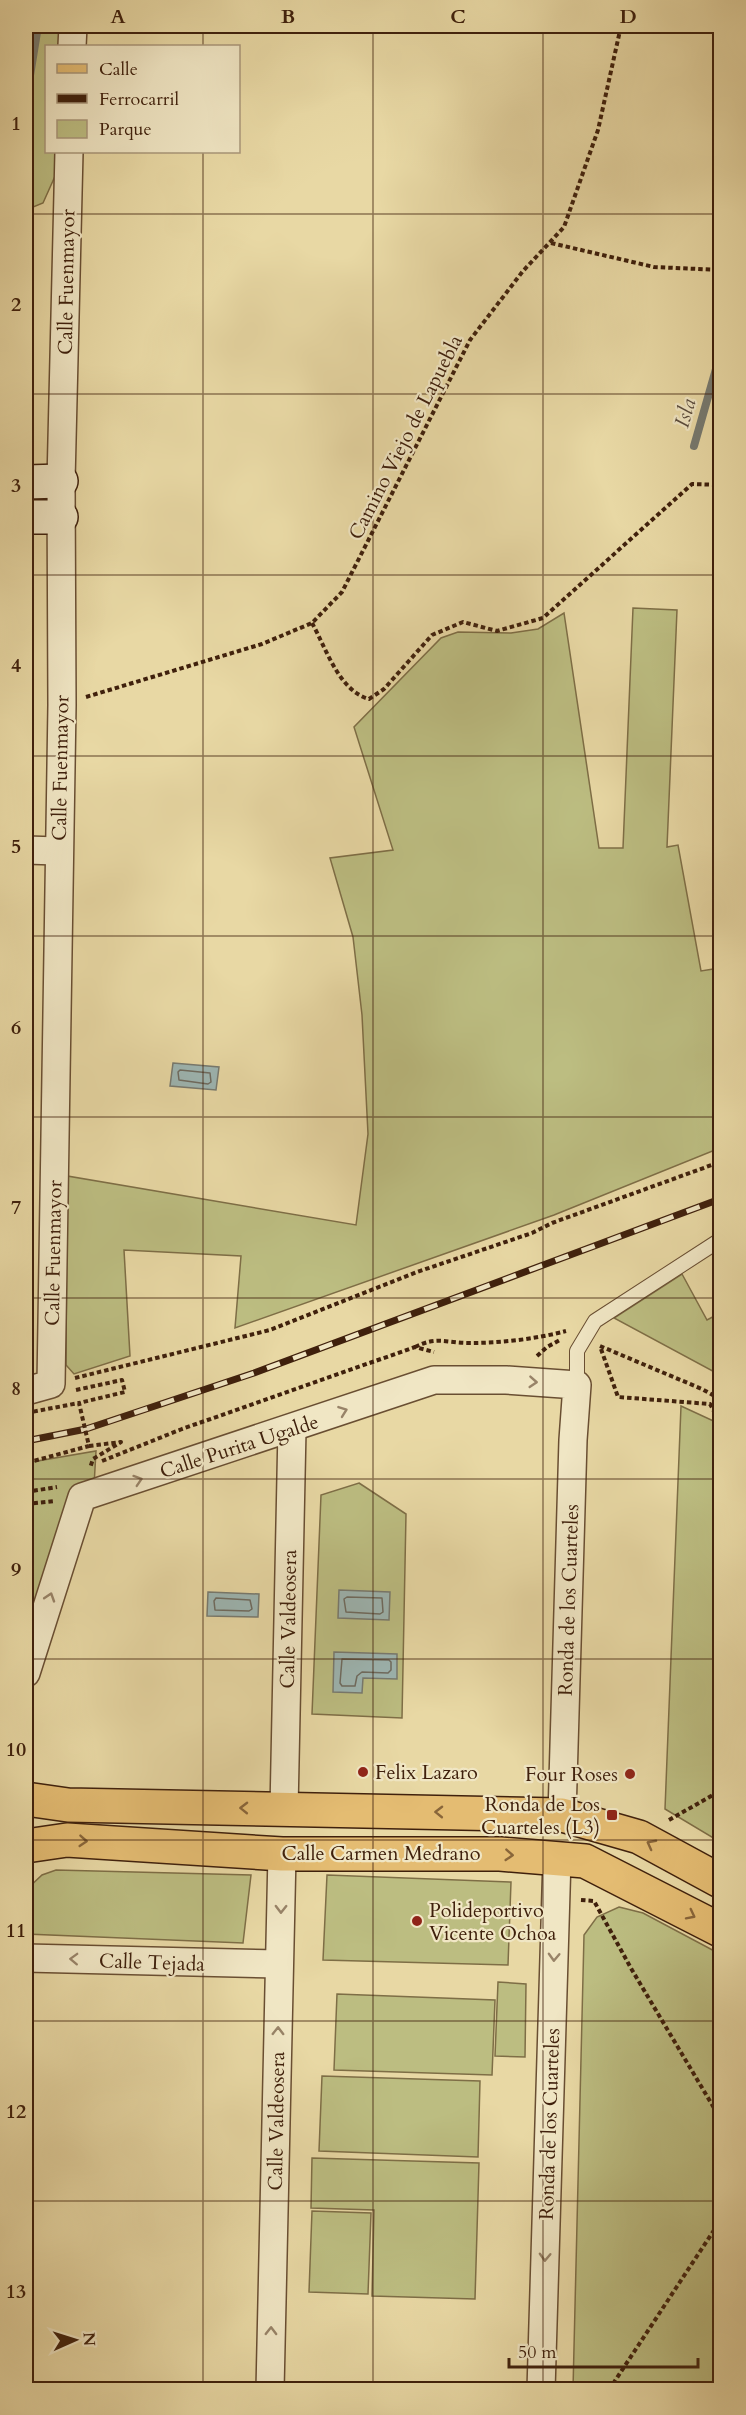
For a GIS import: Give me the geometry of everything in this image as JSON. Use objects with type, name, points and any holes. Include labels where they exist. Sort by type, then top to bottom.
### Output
[{"type":"main road","points":[[26,482],[61,481]]},
{"type":"main road","points":[[26,518],[61,517]]},
{"type":"main road","name":"Calle Carmen Medrano","points":[[26,1799],[68,1805],[562,1815],[639,1837],[720,1881]]},
{"type":"main road","name":"Calle Carmen Medrano","points":[[26,1846],[67,1840],[282,1854],[500,1854],[585,1861],[720,1930]]},
{"type":"street","points":[[72,45],[73,26]]},
{"type":"street","name":"Calle Fuenmayor","points":[[59,1388],[58,851],[62,705],[61,481],[69,153]]},
{"type":"street","points":[[26,850],[58,851]]},
{"type":"street","name":"Calle Purita Ugalde","points":[[26,1673],[82,1497],[434,1380],[506,1380],[577,1385]]},
{"type":"street","name":"Ronda de los Cuarteles","points":[[562,1815],[572,1464],[577,1385]]},
{"type":"street","points":[[26,1390],[59,1388]]},
{"type":"street","name":"Calle Valdeosera","points":[[284,1809],[292,1429]]},
{"type":"street","name":"Calle Valdeosera","points":[[270,2390],[282,1854]]},
{"type":"street","name":"Ronda de los Cuarteles","points":[[541,2390],[557,1858]]},
{"type":"street","name":"Calle Tejada","points":[[26,1958],[279,1964]]},
{"type":"lane","points":[[577,1385],[577,1351],[593,1324],[720,1240]]},
{"type":"path","name":"Camino Viejo de Lapuebla","points":[[62,705],[124,684],[262,644],[312,623],[342,592],[470,340],[523,271],[564,227],[598,130],[621,26]]},
{"type":"path","points":[[551,243],[654,267],[720,270]]},
{"type":"path","points":[[312,623],[342,680],[357,696],[369,699],[384,689],[432,635],[463,622],[496,631],[543,618],[692,484],[720,484]]},
{"type":"path","points":[[59,1388],[270,1330],[417,1272],[532,1233],[552,1223],[720,1162]]},
{"type":"path","points":[[415,1347],[429,1340],[469,1343],[546,1337],[593,1324]]},
{"type":"path","points":[[599,1346],[720,1398],[710,1404],[618,1397],[599,1346]]},
{"type":"path","points":[[26,1413],[125,1392],[122,1380],[59,1388]]},
{"type":"path","points":[[79,1403],[90,1446]]},
{"type":"path","points":[[710,1404],[720,1422]]},
{"type":"path","points":[[26,1463],[90,1446],[121,1442],[93,1459]]},
{"type":"path","points":[[26,1492],[61,1487]]},
{"type":"path","points":[[639,1837],[720,1791]]},
{"type":"path","points":[[556,1899],[594,1901],[632,1971],[720,2118]]},
{"type":"path","points":[[609,2390],[720,2221]]},
{"type":"green space","points":[[26,26],[62,26],[62,45],[45,45],[45,153],[60,153],[60,165],[43,203],[26,210]]},
{"type":"green space","points":[[633,608],[677,610],[667,847],[678,845],[701,971],[720,968],[720,1148],[554,1215],[235,1328],[241,1256],[124,1250],[130,1356],[74,1374],[66,1365],[67,1176],[356,1225],[368,1134],[362,1015],[353,937],[330,858],[393,850],[354,727],[441,638],[458,632],[511,633],[538,629],[564,613],[599,848],[623,848]]},
{"type":"green space","points":[[682,1274],[707,1320],[720,1313],[720,1375],[614,1318]]},
{"type":"green space","points":[[681,1406],[720,1424],[720,1842],[665,1809]]},
{"type":"green space","points":[[96,1451],[94,1486],[26,1666],[26,1463]]},
{"type":"green space","points":[[359,1483],[406,1514],[402,1718],[312,1714],[321,1495]]},
{"type":"green space","points":[[56,1870],[251,1875],[243,1943],[26,1934],[26,1890],[42,1875]]},
{"type":"green space","name":"Polideportivo Vicente Ochoa","points":[[327,1875],[511,1882],[508,1965],[323,1960]]},
{"type":"green space","points":[[619,1907],[643,1913],[720,1954],[720,2389],[573,2389],[584,1935],[597,1917]]},
{"type":"green space","points":[[498,1982],[526,1984],[525,2057],[495,2056]]},
{"type":"green space","points":[[337,1994],[495,2000],[492,2075],[334,2070]]},
{"type":"green space","points":[[322,2076],[480,2081],[478,2157],[319,2151]]},
{"type":"green space","points":[[312,2158],[479,2163],[475,2299],[372,2296],[374,2210],[311,2208]]},
{"type":"green space","points":[[312,2211],[371,2213],[368,2294],[309,2292]]},
{"type":"water","points":[[173,1063],[219,1067],[216,1090],[170,1086]]},
{"type":"water","points":[[339,1590],[390,1592],[389,1620],[338,1618]]},
{"type":"water","points":[[208,1592],[259,1594],[258,1617],[207,1616]]},
{"type":"water","points":[[334,1652],[397,1654],[397,1679],[363,1678],[362,1693],[333,1692]]},
{"type":"waterway","points":[[26,100],[38,26]]},
{"type":"waterway","name":"Isla","points":[[694,446],[720,355]]},
{"type":"railway","points":[[26,1441],[86,1429],[254,1373],[720,1199]]},
{"type":"place","name":"Felix Lazaro","points":[[363,1772]]},
{"type":"place","name":"Four Roses","points":[[630,1774]]},
{"type":"place","name":"Ronda de Los Cuarteles (L3)","points":[[612,1815]]},
{"type":"place","name":"Polideportivo Vicente Ochoa","points":[[417,1921]]}]
